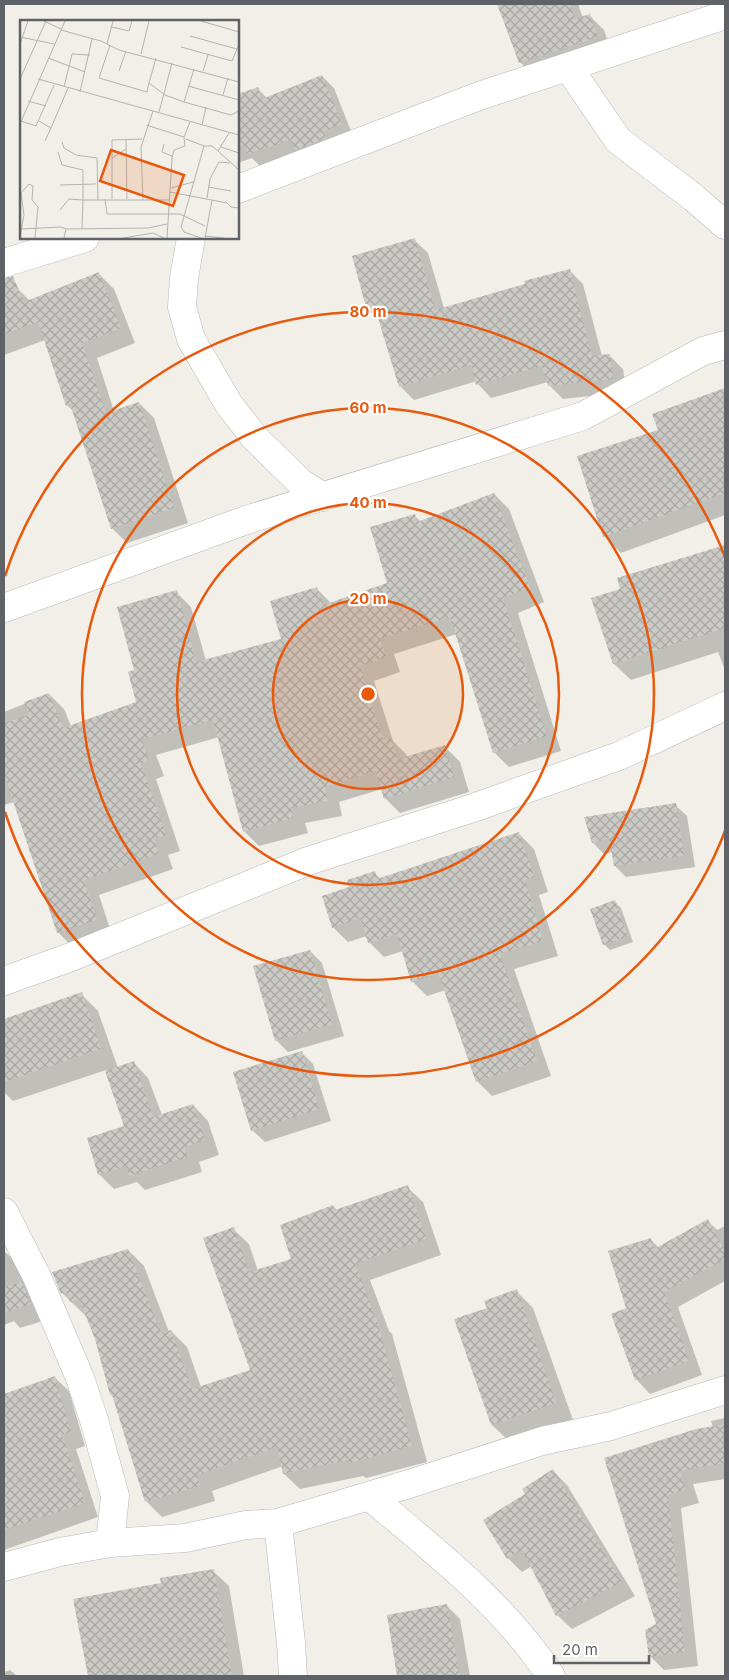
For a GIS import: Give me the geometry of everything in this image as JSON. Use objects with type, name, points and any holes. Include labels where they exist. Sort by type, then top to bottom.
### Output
[{"type":"street","points":[[239,188],[479,96],[725,15]]},
{"type":"street","points":[[568,66],[618,140],[694,198],[725,225]]},
{"type":"street","points":[[4,262],[82,239]]},
{"type":"street","points":[[191,239],[184,278],[182,307],[191,339],[228,403],[255,438],[301,483],[323,497]]},
{"type":"street","points":[[4,608],[246,520],[583,416],[703,351],[725,345]]},
{"type":"street","points":[[4,981],[79,954],[308,861],[470,809],[619,756],[725,706]]},
{"type":"street","points":[[4,1212],[37,1277],[80,1378],[95,1423],[115,1496],[110,1543]]},
{"type":"street","points":[[4,1567],[60,1552],[110,1543],[185,1538],[246,1525],[278,1523],[542,1441],[612,1426],[725,1390]]},
{"type":"street","points":[[369,1496],[480,1590],[519,1633],[551,1676]]},
{"type":"street","points":[[278,1523],[293,1676]]},
{"type":"building","points":[[497,4],[570,4],[575,19],[590,14],[598,37],[519,63]]},
{"type":"building","points":[[322,75],[342,124],[323,131],[326,138],[295,150],[291,140],[247,154],[244,145],[239,147],[239,94],[258,87],[262,99]]},
{"type":"building","points":[[415,238],[435,310],[525,284],[524,281],[570,269],[592,356],[610,354],[613,379],[548,386],[542,366],[476,385],[471,365],[399,387],[374,305],[366,307],[352,256]]},
{"type":"building","points":[[99,272],[121,328],[82,343],[106,413],[139,402],[174,508],[111,529],[70,404],[66,406],[38,322],[4,334],[4,278],[13,276],[24,302]]},
{"type":"building","points":[[725,388],[725,493],[603,537],[577,456],[658,430],[652,414]]},
{"type":"building","points":[[494,493],[530,587],[503,598],[547,736],[493,753],[450,617],[380,639],[386,657],[360,666],[383,740],[391,738],[398,759],[445,745],[454,777],[384,799],[376,771],[325,787],[328,801],[291,808],[293,818],[243,832],[213,720],[142,739],[149,761],[141,764],[166,835],[154,839],[159,854],[84,880],[97,920],[57,933],[4,774],[4,723],[29,715],[24,702],[49,693],[63,728],[136,702],[128,672],[134,670],[117,607],[177,590],[196,662],[281,639],[270,601],[317,587],[323,605],[387,583],[370,527],[415,514],[417,522]]},
{"type":"building","points":[[725,545],[725,628],[613,664],[591,598],[620,589],[617,578]]},
{"type":"building","points":[[676,803],[684,856],[614,866],[609,838],[592,843],[584,817]]},
{"type":"building","points":[[519,832],[534,877],[525,880],[543,941],[500,954],[537,1061],[476,1082],[438,973],[411,982],[397,934],[368,943],[360,918],[332,928],[322,896],[349,887],[347,880],[375,871],[377,879]]},
{"type":"building","points":[[615,900],[628,936],[603,945],[590,909]]},
{"type":"building","points":[[310,950],[332,1024],[275,1041],[253,966]]},
{"type":"building","points":[[82,992],[101,1049],[4,1082],[4,1019]]},
{"type":"building","points":[[302,1051],[319,1109],[251,1131],[233,1072]]},
{"type":"building","points":[[134,1061],[153,1117],[193,1104],[205,1140],[185,1147],[188,1157],[129,1176],[126,1166],[98,1175],[87,1138],[124,1126],[105,1071]]},
{"type":"building","points":[[408,1185],[426,1239],[355,1264],[376,1317],[412,1446],[349,1463],[348,1460],[283,1474],[277,1447],[197,1475],[200,1486],[145,1502],[112,1395],[110,1395],[95,1339],[79,1299],[70,1302],[67,1292],[61,1294],[52,1272],[128,1249],[161,1333],[171,1330],[192,1389],[250,1370],[203,1238],[234,1227],[249,1272],[291,1259],[280,1225],[333,1205],[335,1210]]},
{"type":"building","points":[[708,1219],[725,1251],[725,1259],[664,1292],[689,1361],[635,1380],[611,1314],[626,1308],[608,1251],[651,1238],[654,1249]]},
{"type":"building","points":[[22,1282],[31,1304],[4,1313],[4,1287]]},
{"type":"building","points":[[517,1289],[556,1403],[491,1425],[454,1319],[487,1308],[484,1301]]},
{"type":"building","points":[[55,1376],[71,1432],[62,1434],[85,1503],[4,1530],[4,1394]]},
{"type":"building","points":[[725,1424],[725,1463],[680,1471],[686,1489],[668,1495],[685,1652],[649,1657],[645,1630],[656,1624],[604,1458],[696,1429]]},
{"type":"building","points":[[553,1469],[622,1582],[556,1616],[522,1550],[507,1559],[483,1520],[525,1494],[522,1489]]},
{"type":"building","points":[[214,1569],[232,1676],[88,1676],[73,1599],[161,1583],[160,1578]]},
{"type":"building","points":[[447,1604],[460,1676],[397,1676],[387,1615]]}]
